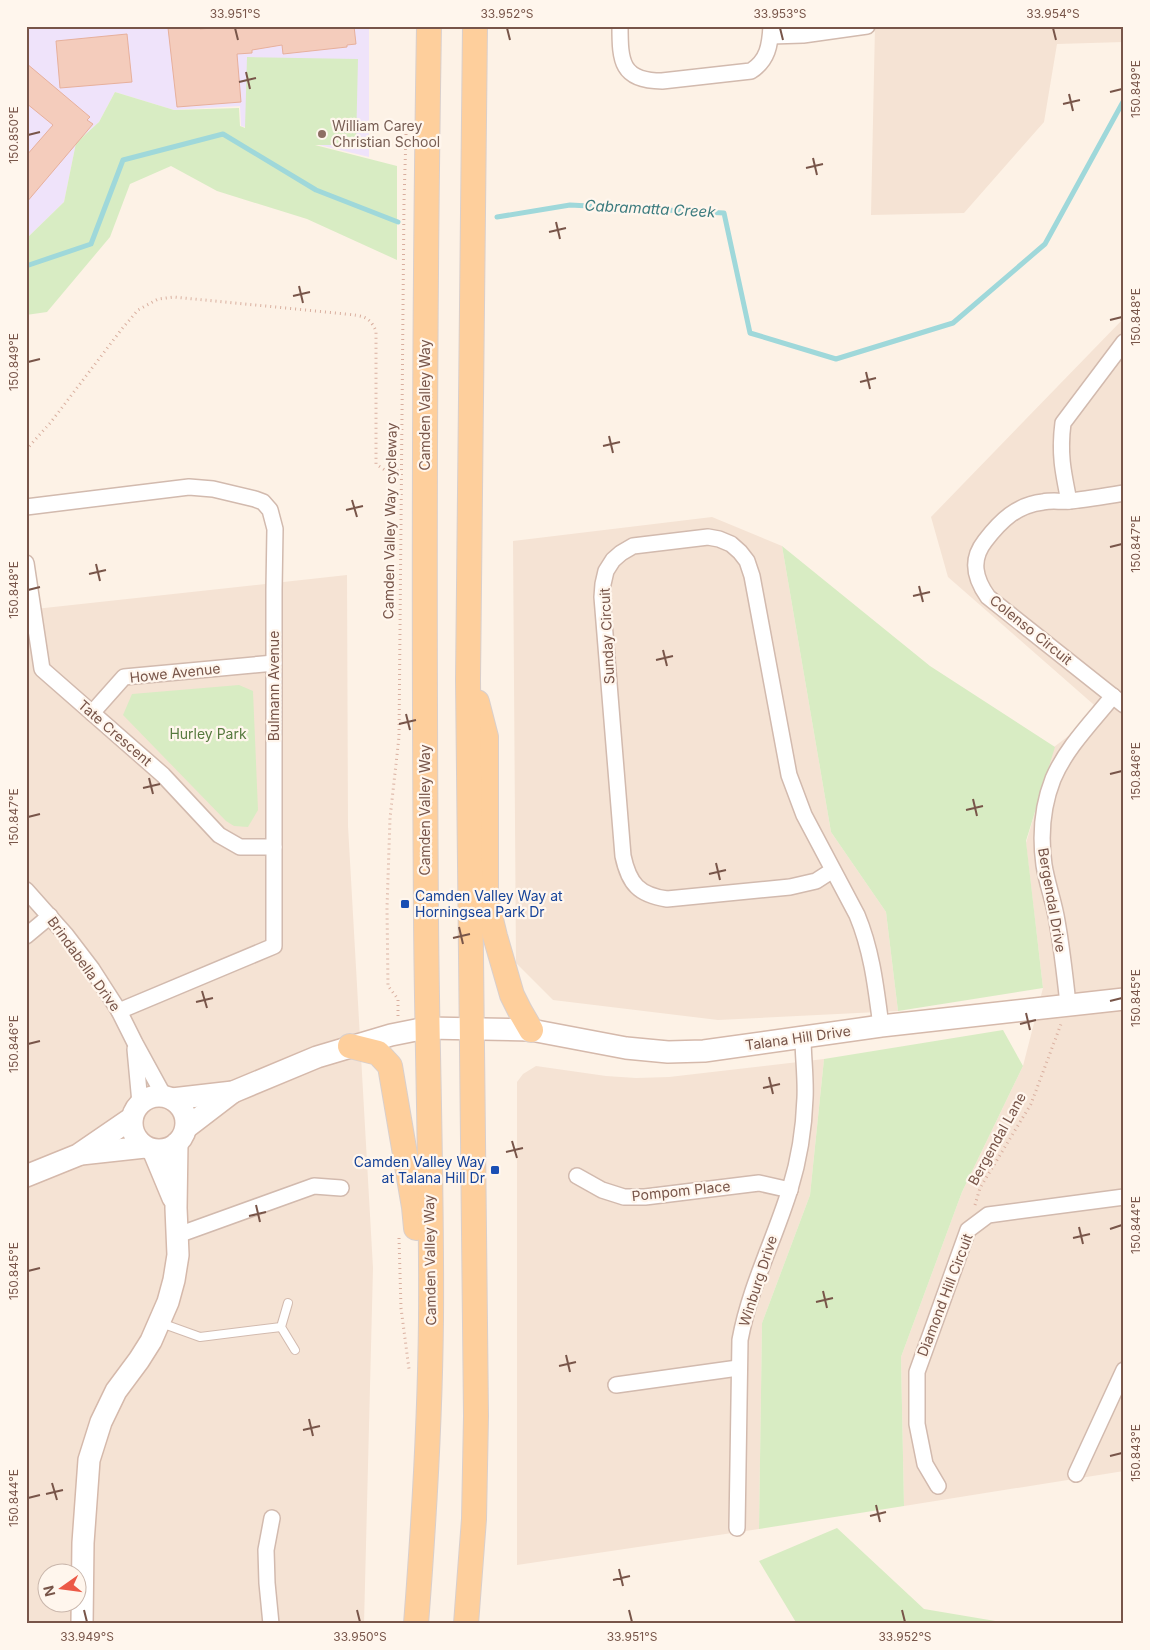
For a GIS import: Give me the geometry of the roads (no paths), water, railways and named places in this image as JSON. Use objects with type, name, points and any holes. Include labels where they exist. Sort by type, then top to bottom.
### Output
[{"type":"main road","name":"Camden Valley Way","points":[[416,1624],[428,1446],[431,1317],[426,1028],[425,473],[429,26]]},
{"type":"main road","points":[[466,1624],[474,1519],[476,1416],[468,680],[475,26]]},
{"type":"main road","points":[[468,680],[476,699],[486,737],[486,889],[488,907],[512,994],[532,1030]]},
{"type":"main road","points":[[350,1046],[378,1053],[390,1066],[414,1207],[428,1409]]},
{"type":"street","points":[[620,26],[620,52],[627,68],[632,75],[650,81],[751,71],[759,66],[769,51],[771,31],[804,35],[867,26]]},
{"type":"street","points":[[1069,501],[1062,469],[1061,436],[1063,423],[1124,342]]},
{"type":"street","name":"Bulmann Avenue","points":[[26,507],[189,487],[213,489],[263,502],[270,510],[276,529],[274,946],[120,1011]]},
{"type":"street","name":"Colenso Circuit","points":[[1119,701],[988,597],[980,585],[976,572],[976,558],[981,546],[997,525],[1010,513],[1025,506],[1044,502],[1124,494]]},
{"type":"street","name":"Sunday Circuit","points":[[833,870],[816,881],[790,888],[668,899],[654,897],[632,884],[626,872],[623,856],[602,597],[602,584],[606,571],[613,560],[621,553],[634,546],[708,537],[731,544],[748,562],[789,775],[804,815],[833,870],[864,932],[874,972],[881,1026]]},
{"type":"street","name":"Tate Crescent","points":[[26,564],[42,668],[163,775],[219,835],[240,847],[274,847]]},
{"type":"street","name":"Howe Avenue","points":[[92,713],[124,677],[274,663]]},
{"type":"street","name":"Bergendal Drive","points":[[1068,1004],[1061,942],[1044,866],[1042,824],[1046,801],[1064,758],[1076,741],[1119,701]]},
{"type":"street","name":"Brindabella Drive","points":[[26,890],[50,916],[92,969],[120,1011],[135,1043],[168,1098]]},
{"type":"street","points":[[26,936],[50,916]]},
{"type":"street","name":"Talana Hill Drive","points":[[233,1092],[317,1057],[350,1046],[426,1028],[532,1030],[626,1048],[668,1052],[704,1051],[881,1026],[1124,999]]},
{"type":"street","name":"Winburg Drive","points":[[737,1528],[738,1368],[740,1340],[744,1314],[753,1286],[790,1190],[797,1165],[805,1098],[803,1037]]},
{"type":"street","name":"Brindabella Drive","points":[[135,1043],[136,1110]]},
{"type":"street","points":[[26,1176],[78,1155],[136,1110],[147,1098],[233,1092]]},
{"type":"street","points":[[78,1155],[170,1148],[233,1092]]},
{"type":"street","points":[[82,1624],[83,1543],[89,1460],[101,1422],[116,1391],[139,1360],[160,1323],[174,1280],[178,1255],[176,1208],[182,1136],[186,1120],[179,1104],[168,1098]]},
{"type":"street","points":[[136,1110],[131,1126],[134,1135],[138,1142],[149,1149],[176,1208]]},
{"type":"street","name":"Pompom Place","points":[[577,1176],[602,1190],[624,1197],[645,1197],[759,1183],[790,1190]]},
{"type":"street","points":[[178,1235],[314,1186],[341,1188]]},
{"type":"street","name":"Diamond Hill Circuit","points":[[938,1486],[925,1464],[917,1424],[916,1372],[968,1230],[988,1215],[1124,1197]]},
{"type":"street","points":[[616,1385],[738,1368]]},
{"type":"street","points":[[1076,1474],[1124,1370]]},
{"type":"street","points":[[271,1624],[266,1550],[272,1518]]},
{"type":"lane","points":[[288,1303],[282,1327],[295,1350]]},
{"type":"lane","points":[[160,1323],[200,1337],[282,1327]]},
{"type":"waterway","name":"Cabramatta Creek","points":[[497,217],[570,205],[724,213],[750,333],[836,359],[953,323],[1045,244],[1124,100]]},
{"type":"waterway","name":"Cabramatta Creek","points":[[26,266],[91,244],[123,160],[223,134],[316,190],[398,222]]},
{"type":"place","name":"William Carey Christian School","points":[[322,134]]},
{"type":"place","name":"Camden Valley Way at Horningsea Park Dr","points":[[405,904]]},
{"type":"place","name":"Camden Valley Way at Talana Hill Dr","points":[[495,1170]]},
{"type":"park label","name":"Hurley Park","points":[[208,734]]}]
